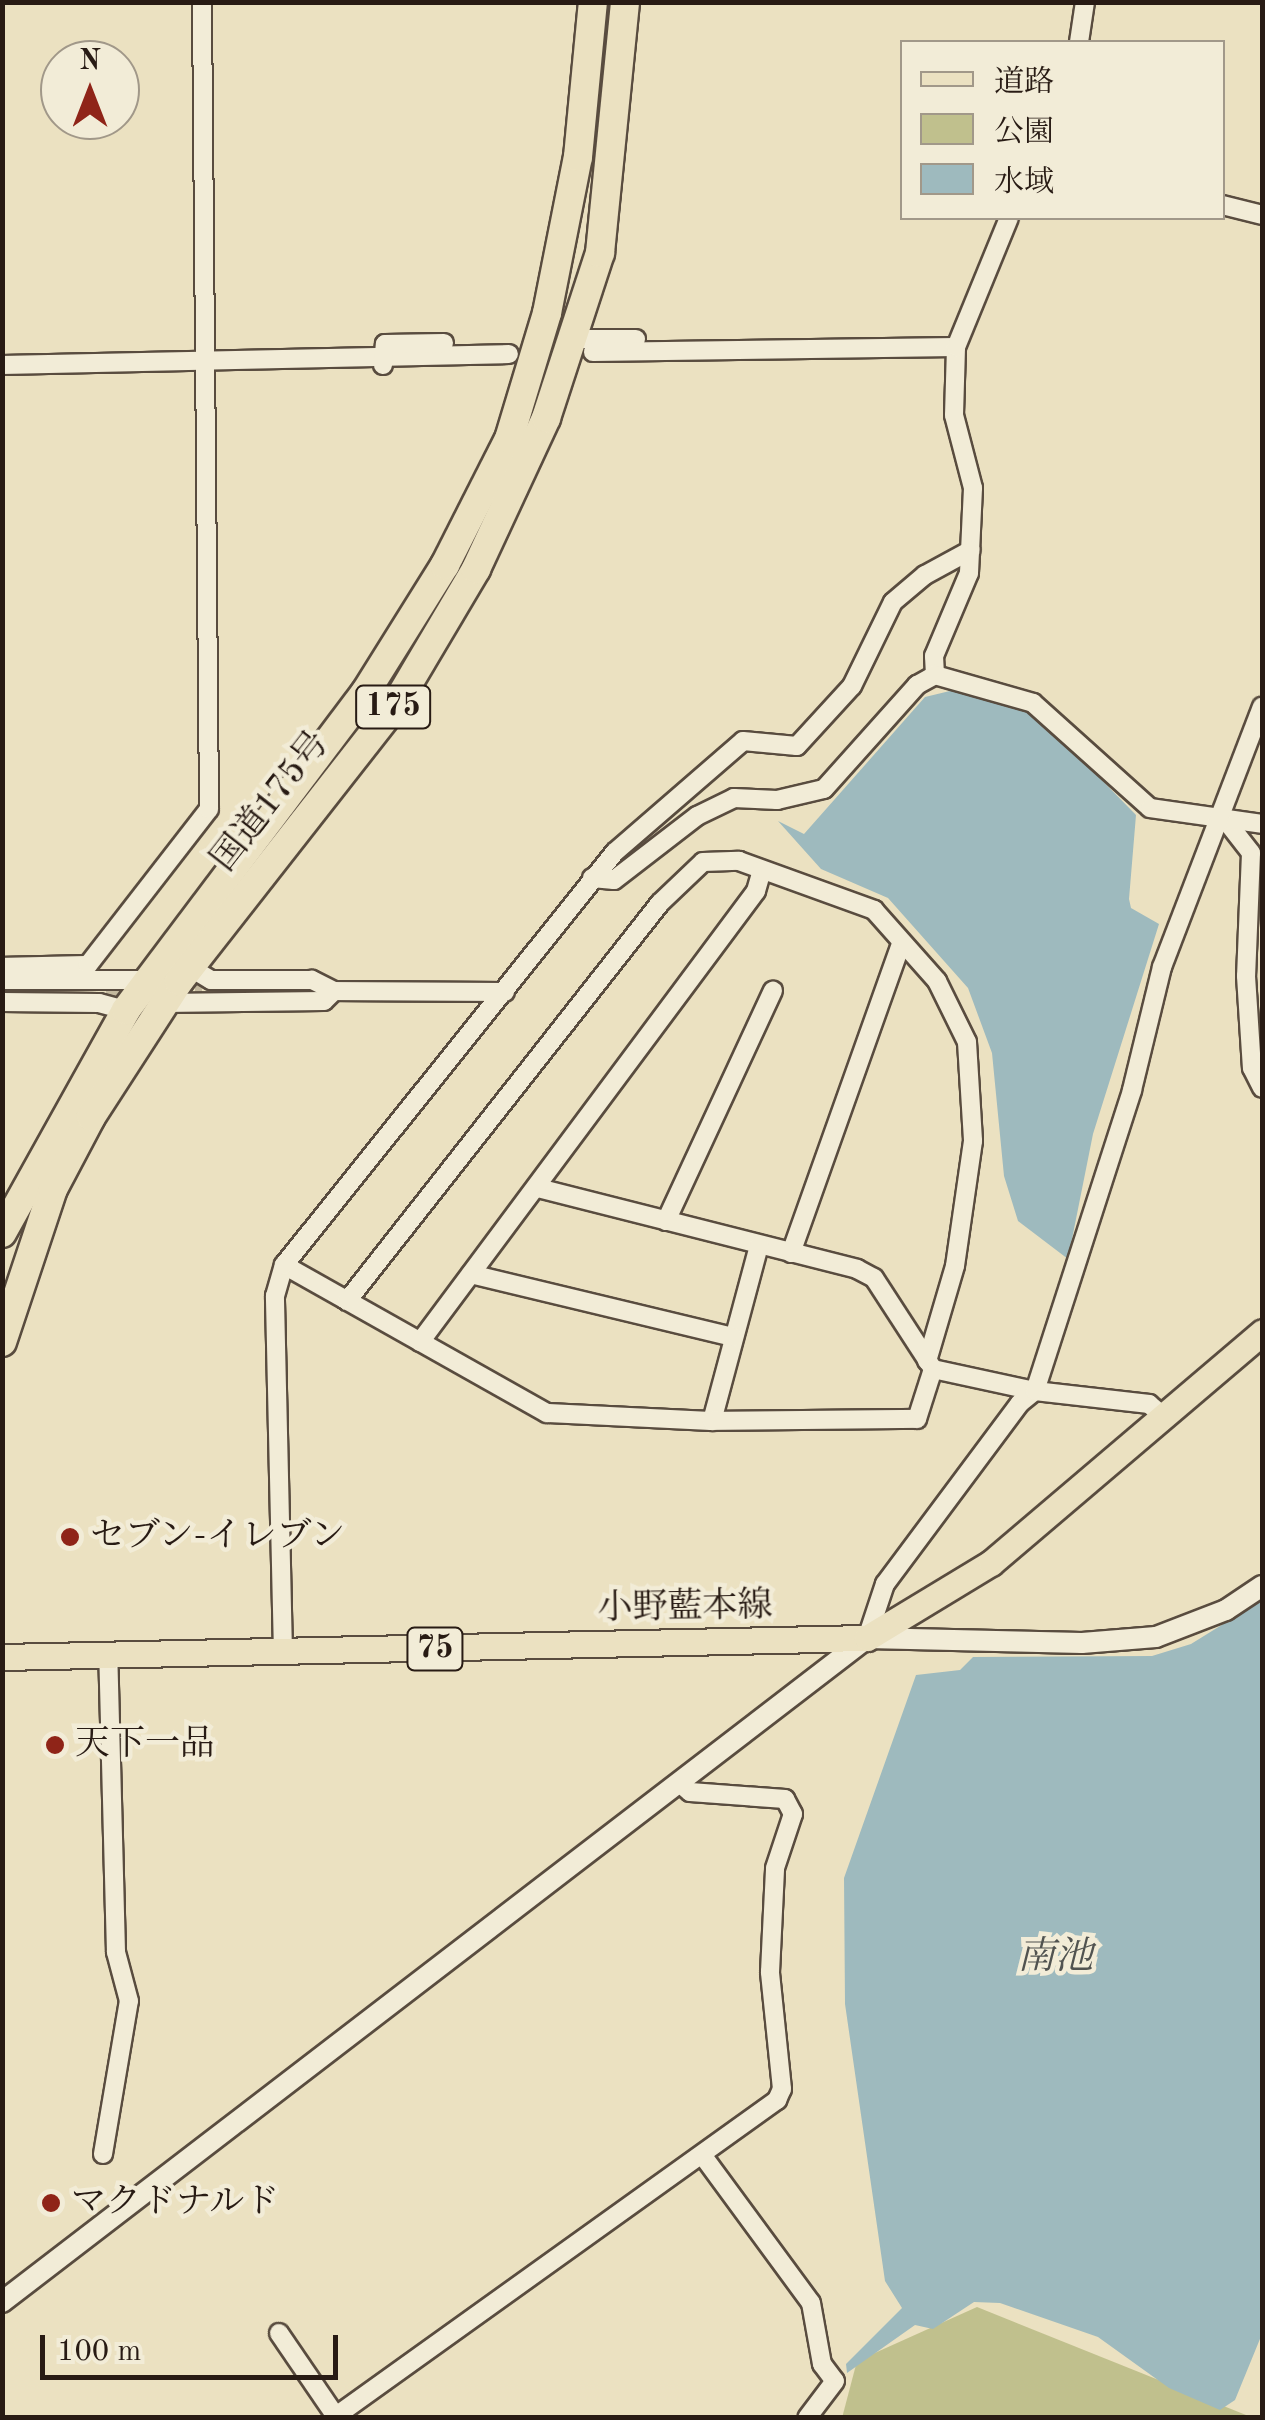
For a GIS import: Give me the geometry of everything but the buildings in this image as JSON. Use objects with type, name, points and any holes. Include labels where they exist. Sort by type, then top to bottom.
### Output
[{"type":"highway","name":"国道175号","points":[[2,1342],[54,1189],[156,992],[365,693],[445,565],[508,439],[526,354],[578,157],[593,2]]},
{"type":"highway","name":"国道175号","points":[[2,1233],[116,1002],[196,979],[396,704],[476,569],[576,351],[600,253],[625,2]]},
{"type":"main road","name":"小野藍本線","points":[[2,1657],[867,1638],[991,1563],[1262,1332]]},
{"type":"street","points":[[2,968],[88,965],[208,809],[202,2]]},
{"type":"street","points":[[1079,40],[1085,2]]},
{"type":"street","points":[[1225,206],[1262,215]]},
{"type":"street","points":[[935,675],[934,656],[957,610],[971,550],[973,488],[954,415],[956,347],[1008,220]]},
{"type":"street","points":[[576,351],[698,340],[700,350],[956,347]]},
{"type":"street","points":[[2,365],[383,357],[383,367],[526,354]]},
{"type":"street","points":[[283,1653],[276,1296],[284,1264],[505,992],[592,878],[743,740],[796,746],[852,686],[893,602],[971,550]]},
{"type":"street","points":[[592,878],[614,880],[698,816],[734,798],[777,800],[824,788],[917,685],[935,675],[1033,703],[1150,808],[1220,822],[1262,824]]},
{"type":"street","points":[[2,2302],[867,1638],[885,1584],[1020,1403],[1035,1391],[1132,1090],[1162,967],[1262,707]]},
{"type":"street","points":[[1220,822],[1250,852],[1246,976],[1252,1068],[1262,1088]]},
{"type":"street","points":[[284,1264],[420,1342],[547,1413],[712,1421],[917,1419],[955,1266],[973,1141],[974,1083],[967,1042],[937,981],[874,910],[739,861],[704,862],[660,903],[347,1300]]},
{"type":"street","points":[[420,1342],[756,891],[762,870]]},
{"type":"street","points":[[791,1253],[902,942]]},
{"type":"street","points":[[196,979],[312,980],[334,991]]},
{"type":"street","points":[[196,979],[334,991],[505,992]]},
{"type":"street","points":[[2,980],[324,1000],[334,991]]},
{"type":"street","points":[[666,1221],[774,991]]},
{"type":"street","points":[[2,993],[116,1002]]},
{"type":"street","points":[[2,1002],[116,1002]]},
{"type":"street","points":[[538,1188],[874,1278],[930,1365],[1035,1391],[1149,1404],[1164,1417]]},
{"type":"street","points":[[712,1421],[759,1245]]},
{"type":"street","points":[[472,1274],[734,1338]]},
{"type":"street","points":[[867,1638],[1082,1643],[1156,1637],[1226,1610],[1262,1586]]},
{"type":"street","points":[[102,2154],[129,2001],[116,1952],[108,1656]]},
{"type":"street","points":[[279,2333],[337,2417],[777,2100],[782,2089],[770,1972],[775,1868],[793,1814],[786,1799],[690,1792],[681,1784]]},
{"type":"street","points":[[703,2156],[811,2303],[822,2364],[835,2381],[806,2418]]},
{"type":"green space","points":[[977,2307],[1251,2417],[842,2418],[857,2361]]},
{"type":"water","points":[[954,690],[1039,716],[1136,815],[1129,899],[1131,908],[1159,924],[1093,1134],[1068,1259],[1018,1221],[1004,1176],[992,1053],[968,988],[888,898],[821,869],[778,821],[804,834],[925,697]]},
{"type":"water","name":"南池","points":[[1262,1600],[1262,2334],[1235,2400],[1220,2410],[1169,2388],[1098,2337],[1000,2303],[974,2302],[933,2329],[915,2325],[847,2373],[846,2364],[902,2308],[885,2281],[845,2004],[844,1878],[916,1675],[960,1670],[973,1657],[1152,1656],[1191,1644]]},
{"type":"tunnel","points":[[168,992],[202,991]]},
{"type":"tunnel","points":[[106,993],[142,992]]},
{"type":"place","name":"セブン-イレブン","points":[[70,1537]]},
{"type":"place","name":"天下一品","points":[[55,1745]]},
{"type":"place","name":"マクドナルド","points":[[51,2203]]}]
